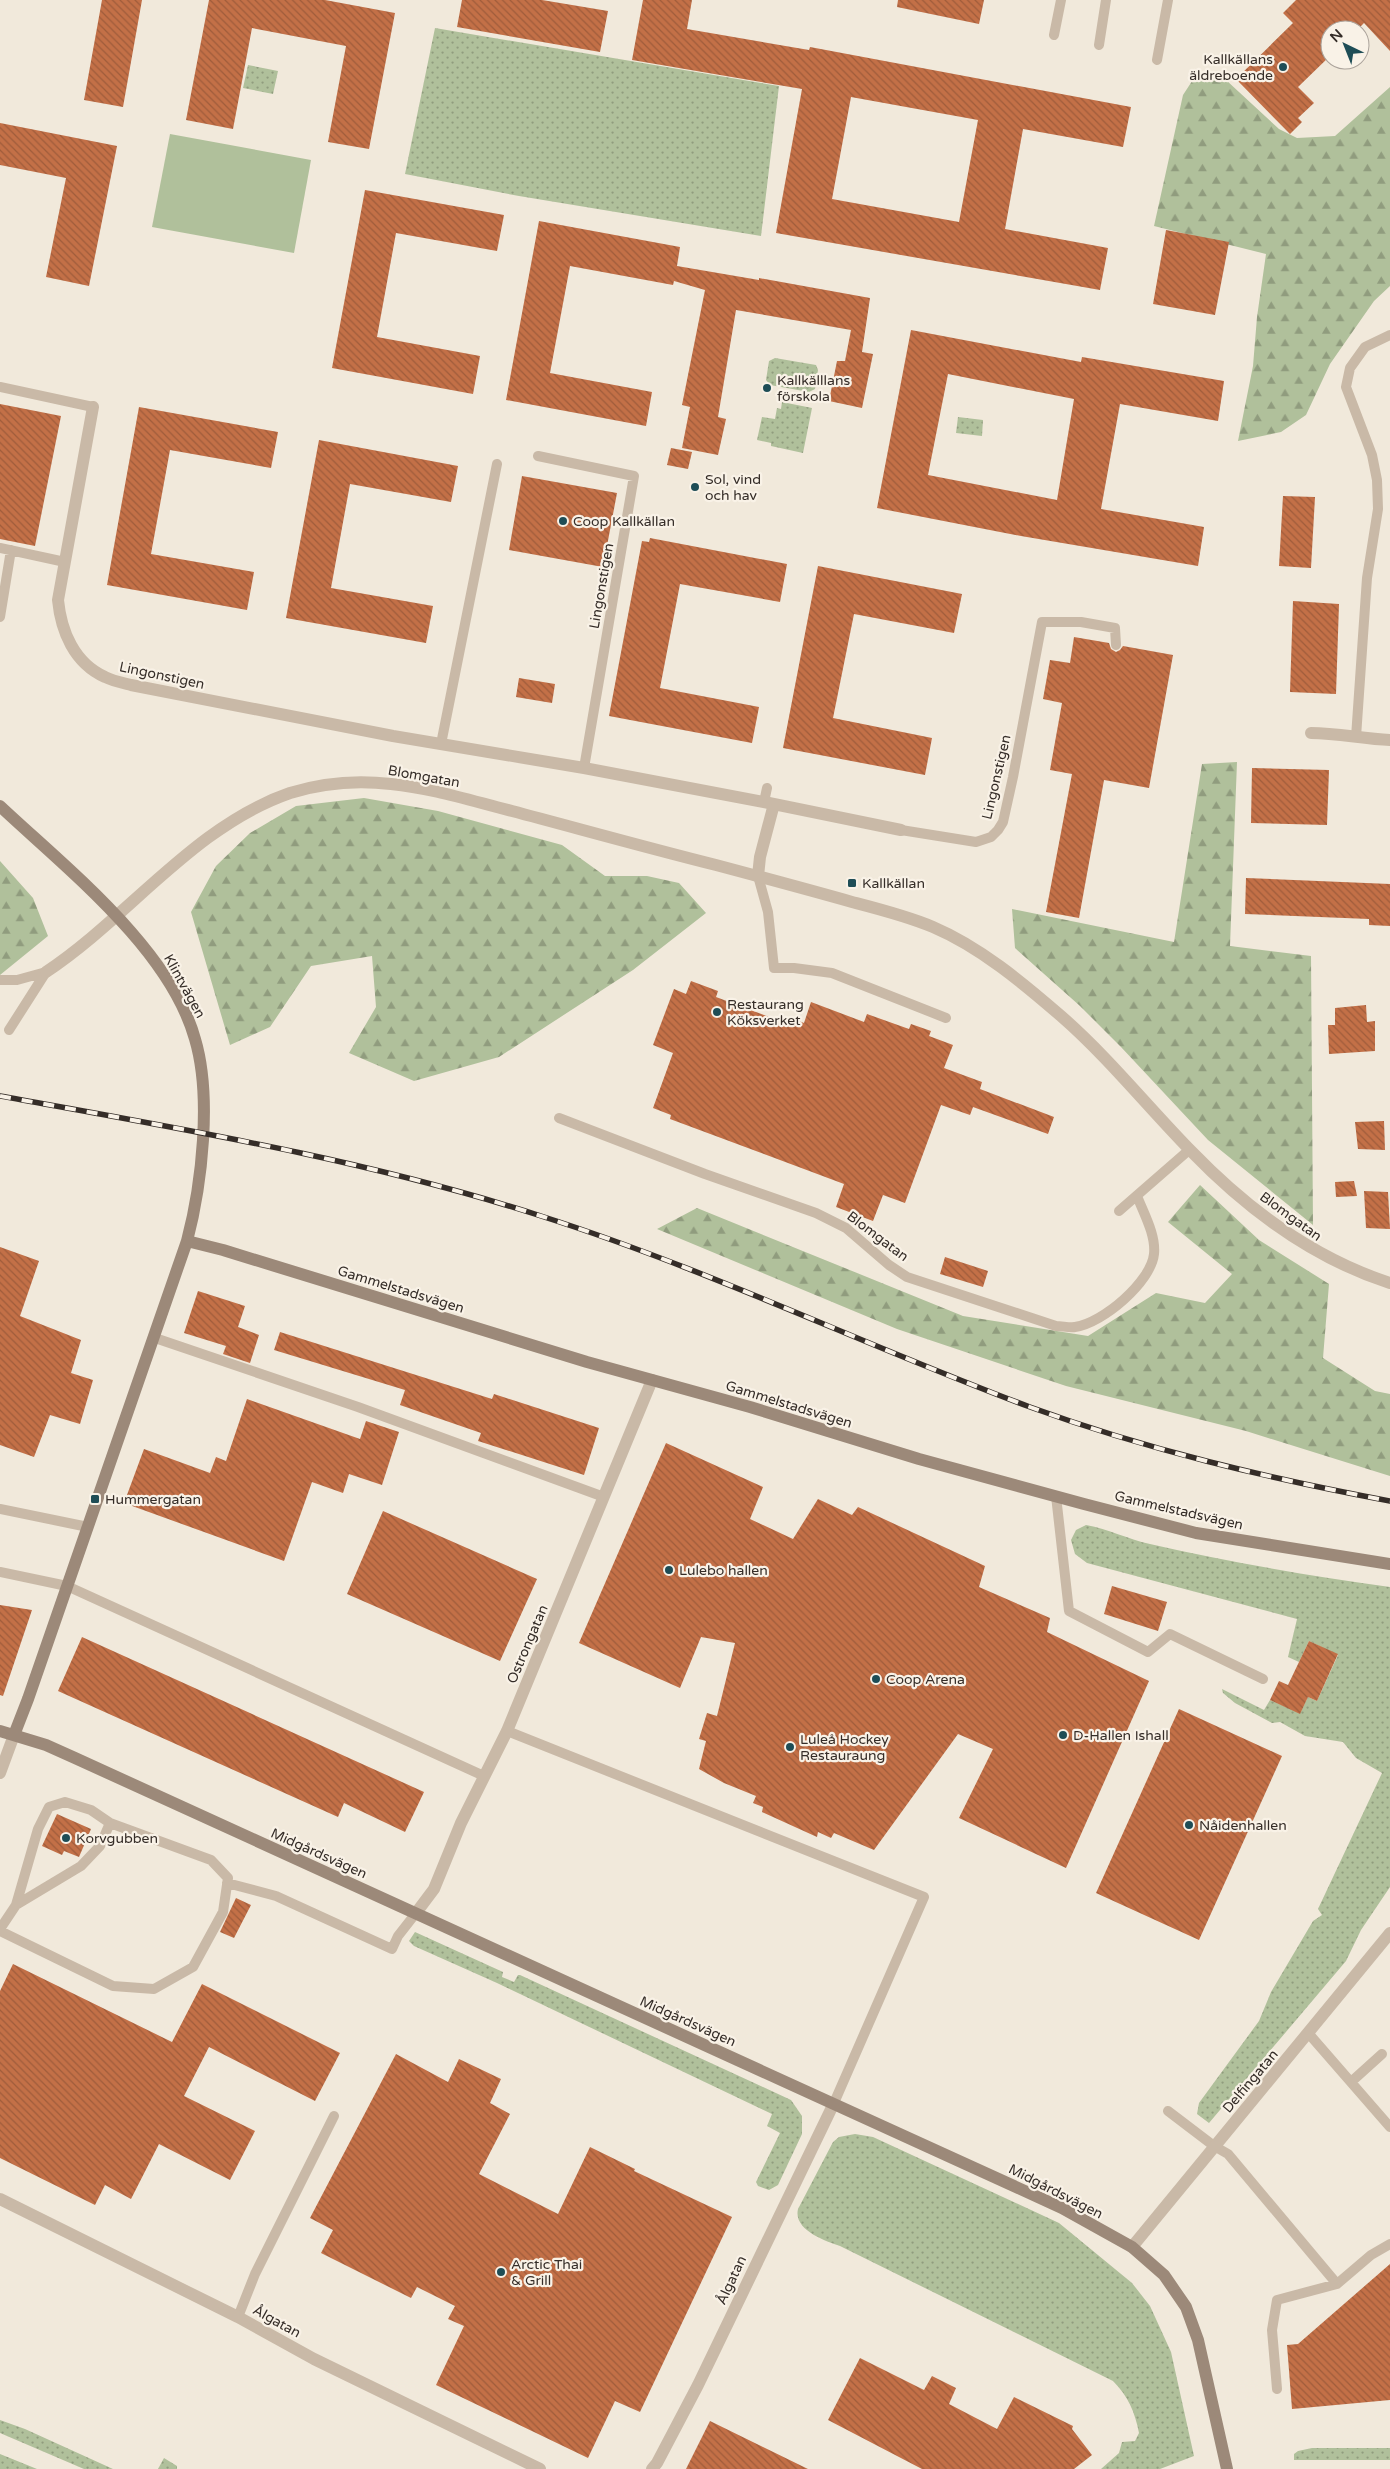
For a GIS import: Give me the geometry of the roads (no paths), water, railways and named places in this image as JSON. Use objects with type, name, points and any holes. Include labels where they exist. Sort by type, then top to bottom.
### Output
[{"type":"street","name":"Lingonstigen","points":[[92,407],[58,600],[63,629],[77,654],[105,677],[131,685],[441,744],[584,768],[901,830]]},
{"type":"street","points":[[1311,733],[1390,740]]},
{"type":"street","name":"Blomgatan","points":[[46,972],[73,954],[201,843],[265,803],[290,793],[336,783],[380,783],[415,787],[758,876],[904,916],[934,927],[964,943],[1035,994],[1062,1016],[1107,1060],[1189,1150],[1253,1207],[1305,1246],[1358,1273],[1390,1283]]},
{"type":"street","points":[[758,876],[769,803]]},
{"type":"street","name":"Klintvägen","points":[[0,806],[117,917],[145,949],[175,994],[195,1038],[201,1065],[203,1103],[200,1175],[195,1212],[187,1241]]},
{"type":"street","points":[[0,1773],[28,1699],[155,1338],[187,1241]]},
{"type":"street","name":"Gammelstadsvägen","points":[[187,1241],[223,1250],[919,1459],[1056,1496],[1196,1533],[1390,1564]]},
{"type":"street","name":"Ostrongatan","points":[[416,1913],[434,1889],[461,1823],[507,1731],[652,1380]]},
{"type":"street","name":"Midgårdsvägen","points":[[0,1731],[75,1758],[834,2103],[1062,2208],[1132,2247],[1164,2275],[1186,2307],[1198,2340],[1227,2469]]},
{"type":"street","name":"Delfingatan","points":[[1132,2247],[1309,2034],[1390,1933]]},
{"type":"street","name":"Ålgatan","points":[[652,2469],[658,2463],[698,2385],[834,2103]]},
{"type":"street","name":"Ålgatan","points":[[0,2198],[238,2317],[314,2359],[540,2469]]},
{"type":"lane","points":[[1054,35],[1061,0]]},
{"type":"lane","points":[[1099,45],[1106,0]]},
{"type":"lane","points":[[1157,60],[1168,0]]},
{"type":"lane","points":[[1356,737],[1367,578],[1378,509],[1377,480],[1372,455],[1346,387],[1350,368],[1365,347],[1390,335]]},
{"type":"lane","points":[[0,387],[92,407]]},
{"type":"lane","name":"Lingonstigen","points":[[538,456],[634,476],[584,768]]},
{"type":"lane","points":[[441,744],[497,464]]},
{"type":"lane","points":[[0,548],[65,562]]},
{"type":"lane","points":[[0,617],[11,550]]},
{"type":"lane","name":"Lingonstigen","points":[[901,830],[976,842],[991,837],[1004,822],[1042,622],[1081,622],[1115,628],[1116,645]]},
{"type":"lane","points":[[767,788],[769,803]]},
{"type":"lane","points":[[758,876],[768,912],[774,968],[794,968],[832,974],[946,1018]]},
{"type":"lane","points":[[0,980],[17,980],[46,972]]},
{"type":"lane","points":[[9,1030],[46,972]]},
{"type":"lane","name":"Blomgatan","points":[[559,1118],[705,1174],[816,1213],[846,1228],[889,1265],[907,1277],[1056,1326],[1076,1327],[1094,1321],[1132,1292],[1149,1271],[1154,1254],[1151,1231],[1137,1196]]},
{"type":"lane","points":[[1119,1211],[1189,1150]]},
{"type":"lane","points":[[155,1338],[358,1407],[604,1496]]},
{"type":"lane","points":[[1056,1496],[1069,1610],[1148,1652],[1170,1634],[1263,1679]]},
{"type":"lane","points":[[0,1509],[88,1527]]},
{"type":"lane","points":[[0,1572],[67,1586],[484,1776]]},
{"type":"lane","points":[[507,1731],[924,1897],[834,2103]]},
{"type":"lane","points":[[65,1802],[91,1810],[110,1823],[211,1860],[228,1878],[223,1912],[193,1967],[154,1989],[113,1986],[0,1930],[16,1905],[38,1829],[49,1807],[65,1802]]},
{"type":"lane","points":[[16,1905],[82,1866],[100,1846],[110,1823]]},
{"type":"lane","points":[[227,1883],[276,1896],[392,1949],[398,1936],[416,1913]]},
{"type":"lane","points":[[1309,2034],[1390,2126]]},
{"type":"lane","points":[[1351,2082],[1382,2054]]},
{"type":"lane","points":[[1168,2110],[1214,2146],[1228,2154],[1337,2284]]},
{"type":"lane","points":[[238,2317],[255,2274],[334,2116]]},
{"type":"lane","points":[[1277,2389],[1272,2330],[1278,2300],[1337,2284],[1371,2255],[1390,2244]]},
{"type":"railway","points":[[0,1096],[272,1147],[407,1178],[474,1196],[541,1216],[665,1260],[1030,1407],[1119,1437],[1208,1462],[1298,1483],[1390,1501]]},
{"type":"place","name":"Kallkällans äldreboende","points":[[1283,67]]},
{"type":"place","name":"Kallkälllans förskola","points":[[767,388]]},
{"type":"place","name":"Sol, vind och hav","points":[[695,487]]},
{"type":"place","name":"Coop Kallkällan","points":[[563,521]]},
{"type":"place","name":"Kallkällan","points":[[852,883]]},
{"type":"place","name":"Restaurang Köksverket","points":[[717,1012]]},
{"type":"place","name":"Hummergatan","points":[[95,1499]]},
{"type":"place","name":"Lulebo hallen","points":[[669,1570]]},
{"type":"place","name":"Coop Arena","points":[[876,1679]]},
{"type":"place","name":"D-Hallen Ishall","points":[[1063,1735]]},
{"type":"place","name":"Luleå Hockey Restauraung","points":[[790,1747]]},
{"type":"place","name":"Nåidenhallen","points":[[1189,1825]]},
{"type":"place","name":"Korvgubben","points":[[66,1838]]},
{"type":"place","name":"Arctic Thai & Grill","points":[[501,2272]]}]
